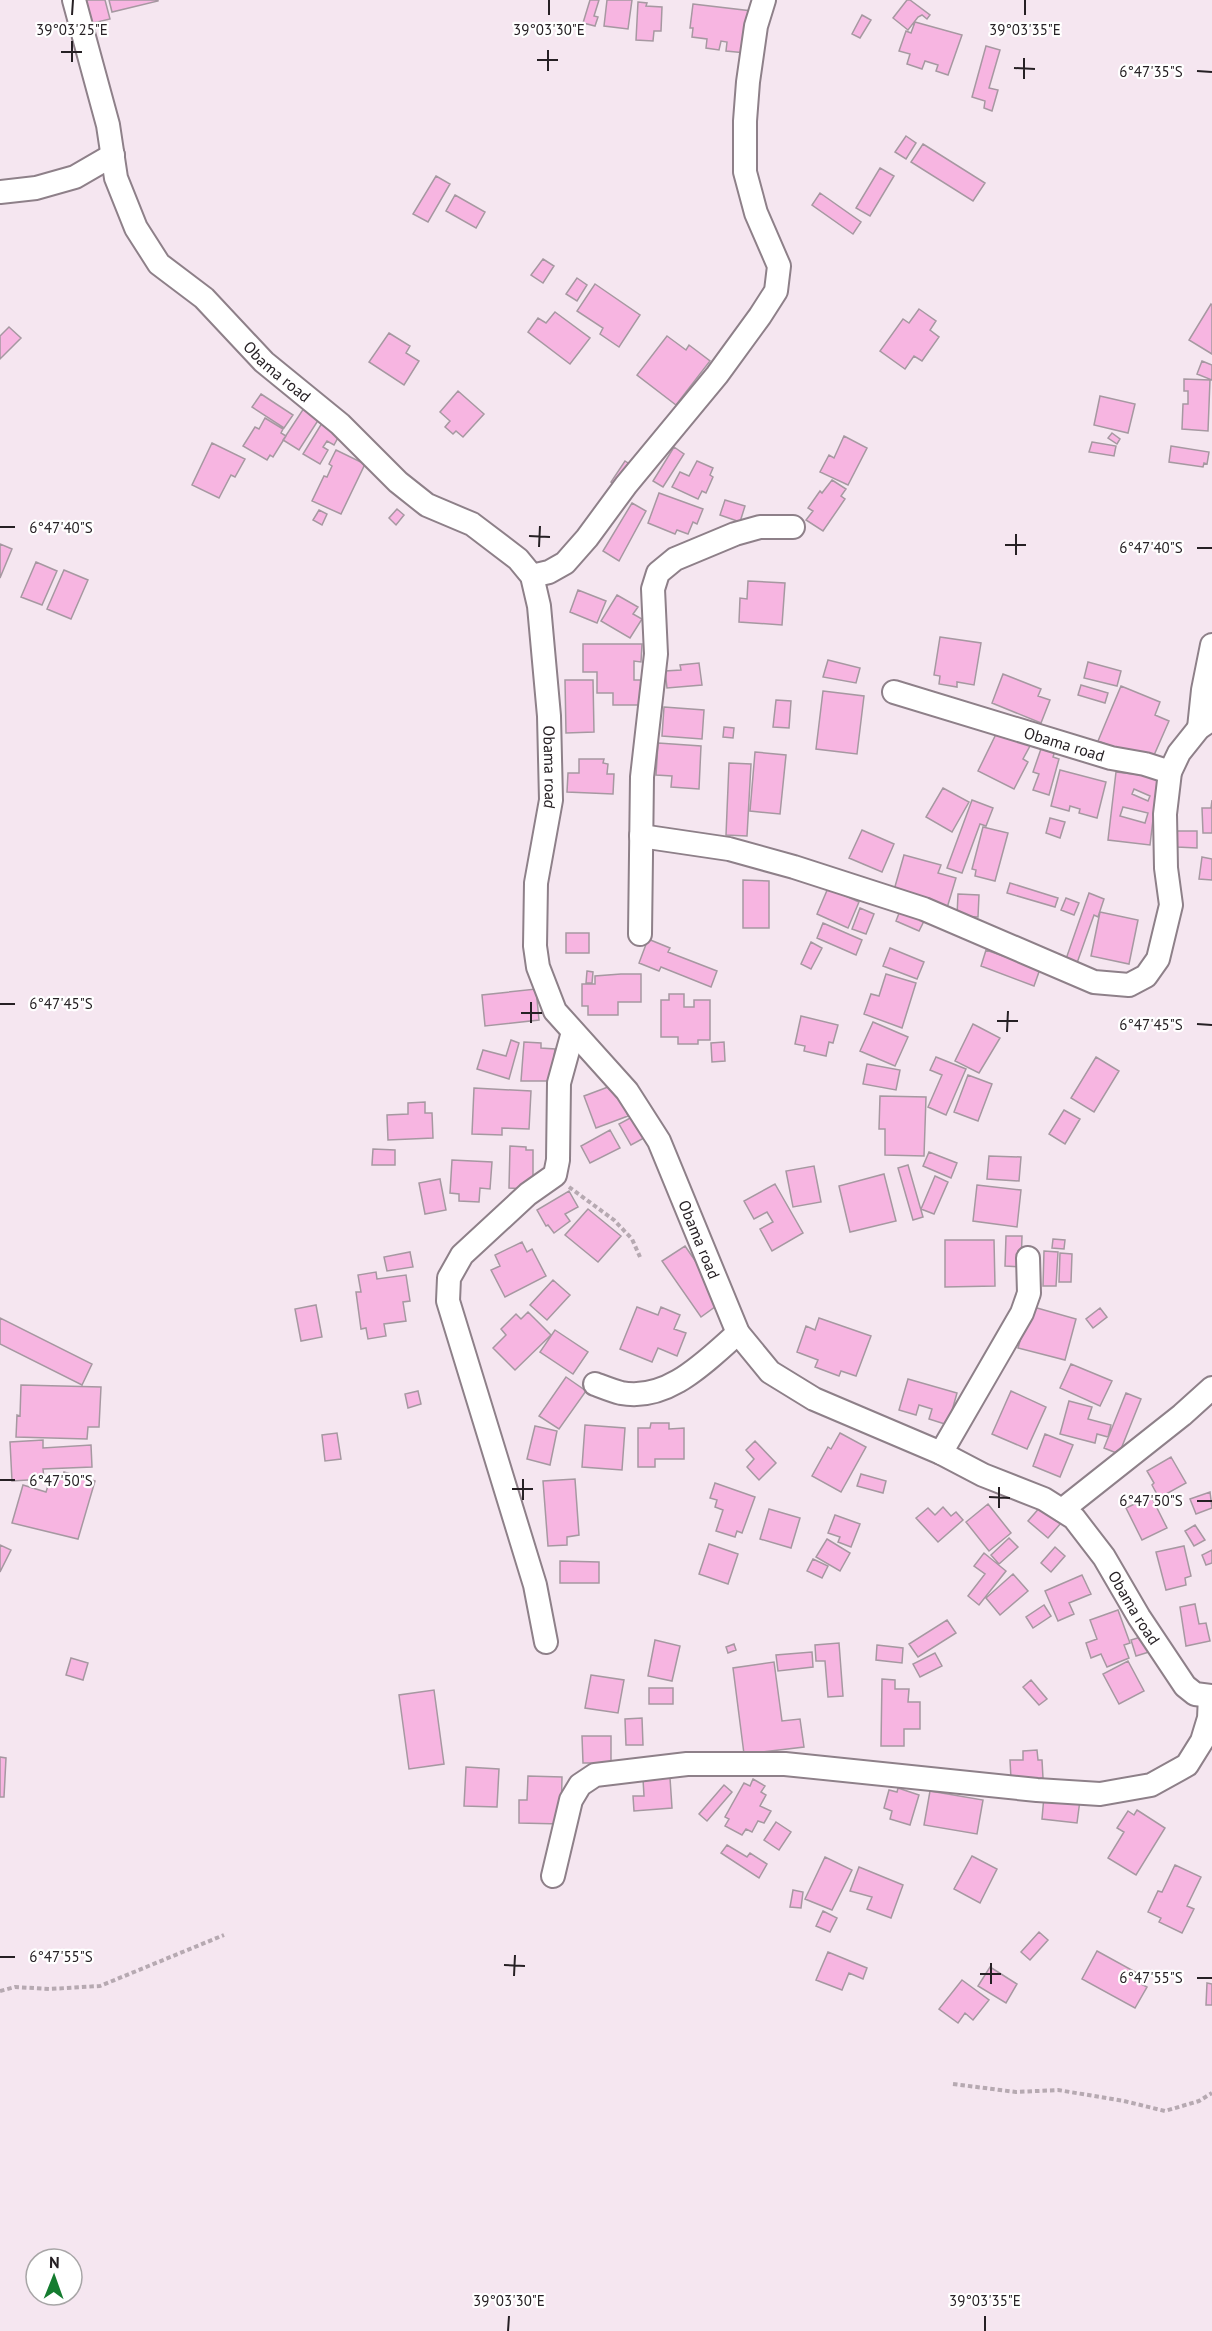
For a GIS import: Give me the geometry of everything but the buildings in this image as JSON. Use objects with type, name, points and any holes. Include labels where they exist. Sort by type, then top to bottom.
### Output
[{"type":"street","name":"Obama road","points":[[74,0],[108,125],[116,178],[136,228],[159,264],[204,298],[264,362],[340,424],[398,482],[427,505],[472,524],[518,559],[532,576],[539,606],[548,705],[551,800],[536,884],[535,946],[538,966],[555,1011],[627,1090],[659,1140],[738,1333],[770,1372],[814,1399],[940,1452],[983,1475],[1044,1499],[1074,1518],[1104,1557],[1139,1617],[1185,1686],[1195,1694],[1211,1696]]},
{"type":"street","points":[[532,576],[549,572],[565,564],[626,485],[717,375],[776,291],[779,266],[756,213],[746,172],[745,121],[748,82],[756,26],[764,0]]},
{"type":"street","points":[[0,192],[36,188],[75,177],[113,155]]},
{"type":"street","points":[[640,934],[642,777],[656,654],[653,589],[658,573],[675,559],[735,534],[760,527],[794,527]]},
{"type":"street","points":[[641,836],[729,849],[794,867],[924,909],[1094,982],[1129,985],[1146,976],[1158,959],[1171,905],[1166,868],[1165,814],[1170,772],[1179,753],[1206,723],[1203,690],[1212,645]]},
{"type":"street","name":"Obama road","points":[[894,692],[1111,758],[1145,764],[1170,772]]},
{"type":"street","points":[[546,1642],[535,1585],[448,1301],[449,1278],[462,1256],[528,1194],[555,1175],[558,1160],[560,1083],[573,1032]]},
{"type":"street","points":[[940,1452],[1022,1313],[1029,1293],[1028,1258]]},
{"type":"street","points":[[595,1384],[621,1393],[633,1394],[645,1394],[667,1387],[693,1372],[738,1333]]},
{"type":"street","points":[[1062,1510],[1212,1388]]},
{"type":"street","points":[[553,1876],[571,1800],[580,1785],[595,1775],[687,1764],[785,1764],[1037,1790],[1100,1794],[1151,1785],[1187,1765],[1202,1741],[1209,1718],[1211,1696]]},
{"type":"path","points":[[555,1175],[614,1220],[632,1239],[640,1257]]},
{"type":"path","points":[[0,1991],[15,1987],[73,1989],[100,1986],[224,1935]]},
{"type":"path","points":[[953,2084],[1016,2092],[1058,2090],[1124,2101],[1165,2111],[1199,2101],[1212,2093]]}]
